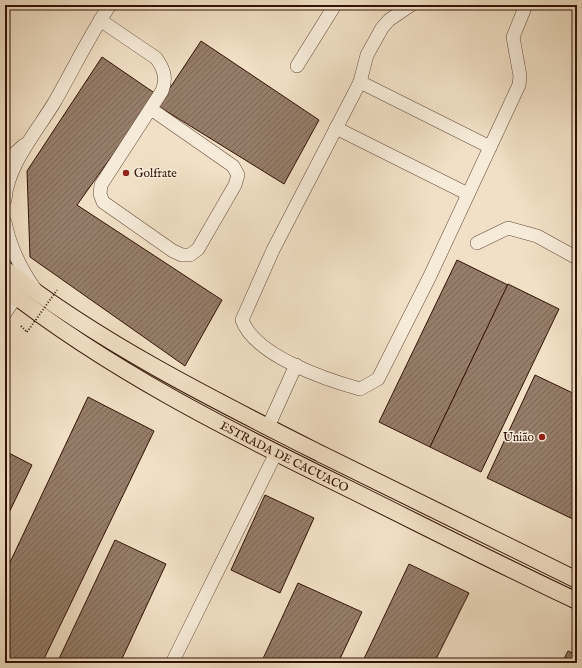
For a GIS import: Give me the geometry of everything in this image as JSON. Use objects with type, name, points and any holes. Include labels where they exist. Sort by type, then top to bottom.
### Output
[{"type":"main road","name":"ESTRADA DE CACUACO","points":[[5,269],[41,297],[108,339],[214,400],[577,580]]},
{"type":"main road","name":"ESTRADA DE CACUACO","points":[[10,292],[47,320],[107,360],[156,389],[276,453],[577,601]]},
{"type":"street","points":[[5,200],[10,177],[31,138],[53,104],[110,5]]},
{"type":"street","points":[[297,66],[335,5]]},
{"type":"street","points":[[411,5],[389,20],[382,28],[367,55],[360,82],[273,250],[242,320],[245,327],[261,343],[296,365],[360,389],[378,378],[430,276],[519,85],[520,76],[513,37],[526,5]]},
{"type":"street","points":[[100,20],[156,58],[162,65],[165,78],[165,84],[151,109],[101,185],[100,194],[103,202],[172,252],[182,255],[190,255],[198,249],[235,185],[238,175],[233,166],[151,109]]},
{"type":"street","points":[[360,82],[490,147]]},
{"type":"street","points":[[336,128],[468,194]]},
{"type":"street","points":[[5,162],[31,138]]},
{"type":"street","points":[[5,222],[8,239],[16,259],[41,297]]},
{"type":"street","points":[[477,243],[508,228],[537,236],[577,258]]},
{"type":"street","points":[[5,313],[10,292]]},
{"type":"street","points":[[268,427],[296,365]]},
{"type":"street","points":[[172,663],[276,453]]},
{"type":"path","points":[[21,326],[27,332],[57,290]]},
{"type":"building","points":[[201,41],[319,120],[284,184],[158,106]]},
{"type":"building","points":[[102,57],[156,94],[77,205],[222,300],[185,366],[30,257],[27,171]]},
{"type":"building","points":[[457,260],[508,285],[430,447],[379,422]]},
{"type":"building","points":[[508,284],[559,309],[481,472],[430,447]]},
{"type":"building","name":"União","points":[[535,375],[577,395],[577,521],[487,478]]},
{"type":"building","points":[[88,397],[154,431],[42,663],[5,663],[5,573]]},
{"type":"building","points":[[5,451],[32,465],[5,521]]},
{"type":"building","points":[[265,495],[314,518],[280,593],[231,570]]},
{"type":"building","points":[[115,540],[166,564],[120,663],[57,663]]},
{"type":"building","points":[[409,564],[469,593],[434,663],[362,663]]},
{"type":"building","points":[[298,583],[362,612],[338,663],[261,663]]},
{"type":"building","points":[[568,651],[577,655],[577,663],[562,663]]},
{"type":"place","name":"Golfrate","points":[[126,173]]},
{"type":"place","name":"União","points":[[542,437]]}]
